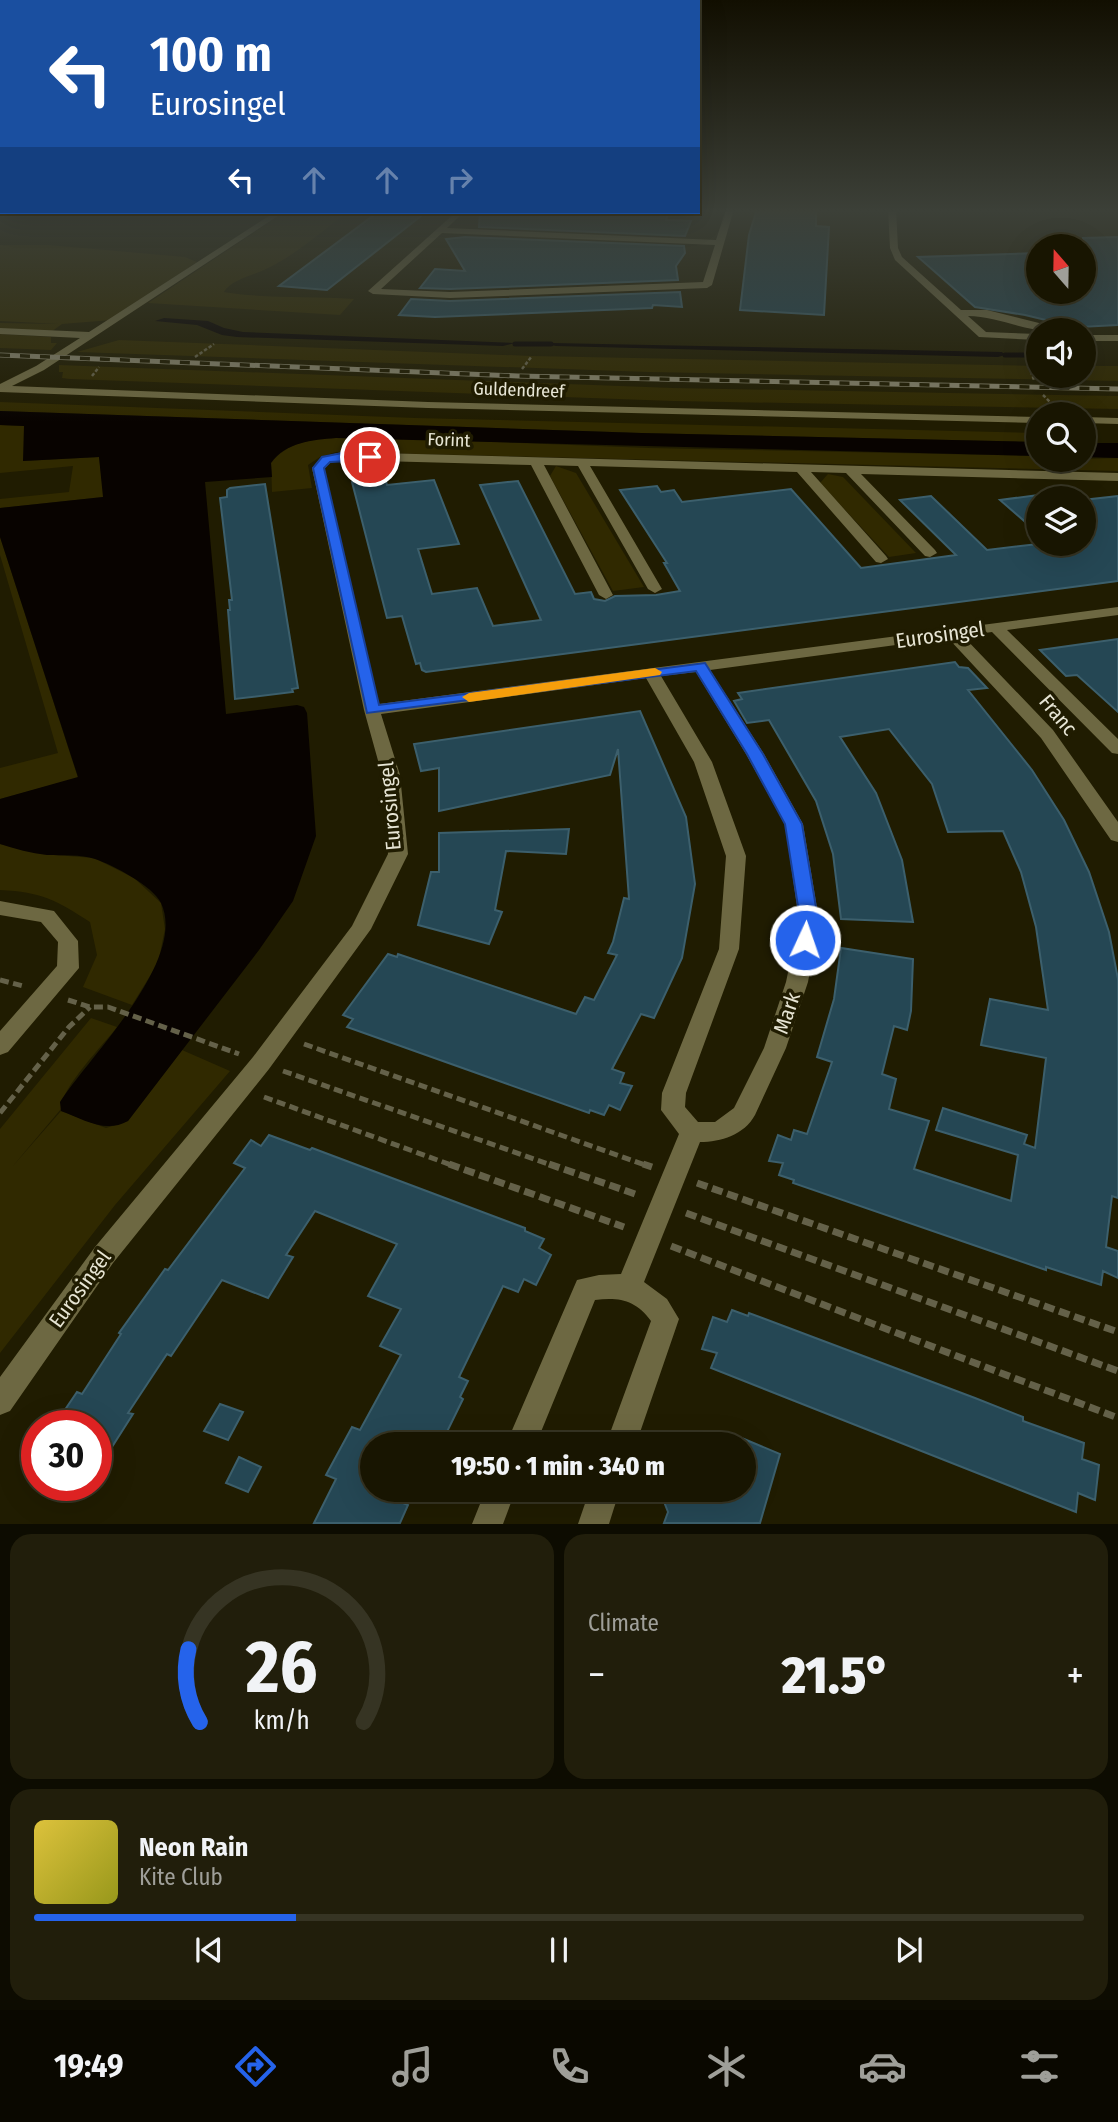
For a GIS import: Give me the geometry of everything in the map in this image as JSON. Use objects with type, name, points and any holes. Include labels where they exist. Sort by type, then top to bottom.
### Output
[{"type":"street","points":[[0,388],[32,373],[175,280]]},
{"type":"street","points":[[385,280],[373,291],[450,295],[707,285],[709,280]]},
{"type":"street","points":[[922,280],[983,335],[1026,337]]},
{"type":"street","points":[[958,313],[1007,317],[1026,322]]},
{"type":"street","points":[[0,331],[91,335]]},
{"type":"street","points":[[1096,338],[1118,338]]},
{"type":"street","name":"Guldendreef","points":[[0,388],[428,405],[1026,420]]},
{"type":"street","points":[[1096,420],[1118,421]]},
{"type":"street","name":"Forint","points":[[372,710],[318,468],[326,460],[342,456],[1118,477]]},
{"type":"street","points":[[536,462],[606,595]]},
{"type":"street","points":[[582,463],[655,589]]},
{"type":"street","points":[[802,470],[881,559]]},
{"type":"street","points":[[851,471],[930,553]]},
{"type":"street","name":"Eurosingel","points":[[0,1401],[104,1255],[240,1089],[361,929],[398,854],[391,775],[372,710],[1118,611]]},
{"type":"street","name":"Franc","points":[[995,627],[1118,749]]},
{"type":"street","name":"Franc","points":[[952,633],[1047,734],[1118,836]]},
{"type":"street","name":"Mark","points":[[692,1132],[719,1132],[743,1115],[775,1048],[797,982],[809,919],[794,824],[755,754],[700,666]]},
{"type":"street","points":[[629,1287],[692,1132],[673,1110],[674,1093],[729,949],[736,856],[703,762],[651,673]]},
{"type":"street","points":[[0,908],[47,916],[68,941],[68,968],[0,1046]]},
{"type":"street","points":[[526,1432],[586,1289],[607,1284],[629,1287],[655,1303],[665,1319],[625,1432]]},
{"type":"street","points":[[487,1524],[496,1502]]},
{"type":"street","points":[[593,1524],[601,1502]]},
{"type":"path","points":[[195,357],[214,344]]},
{"type":"path","points":[[522,369],[533,356]]},
{"type":"path","points":[[1043,395],[1050,402]]},
{"type":"path","points":[[0,1113],[69,1027],[90,1007],[108,1007],[219,1047]]},
{"type":"path","points":[[240,1089],[650,1237],[1118,1418]]},
{"type":"shaded area","points":[[0,280],[170,280],[112,320],[62,324],[51,332],[0,329],[0,323],[59,324],[0,321]]},
{"type":"shaded area","points":[[182,280],[239,280],[224,292],[256,296],[354,299],[340,315],[148,303]]},
{"type":"shaded area","points":[[164,318],[208,321],[243,332],[515,343],[503,346],[237,337],[222,335],[197,325],[155,321]]},
{"type":"shaded area","points":[[0,334],[51,337],[51,343],[57,343],[51,350],[0,348]]},
{"type":"shaded area","points":[[119,340],[532,356],[1026,366],[1026,379],[648,372],[77,352]]},
{"type":"shaded area","points":[[551,345],[1002,352],[1005,355],[998,357],[556,346]]},
{"type":"shaded area","points":[[59,365],[673,388],[1118,396],[1118,409],[1096,409],[1096,402],[1026,402],[1026,407],[673,401],[70,379],[62,378],[63,372],[59,372]]},
{"type":"shaded area","points":[[1096,366],[1118,366],[1118,381],[1096,381]]},
{"type":"shaded area","points":[[0,402],[415,418],[1026,433],[1026,442],[641,433],[0,411]]},
{"type":"shaded area","points":[[0,411],[641,433],[1026,442],[1026,456],[336,438],[292,446],[271,463],[272,477],[205,482],[226,714],[297,705],[304,707],[307,713],[316,836],[293,901],[259,950],[128,1121],[119,1125],[102,1126],[61,1111],[60,1102],[132,1007],[149,979],[161,952],[166,926],[161,903],[157,896],[141,883],[90,857],[47,855],[0,844],[0,799],[78,777],[0,537],[0,508],[103,497],[99,457],[23,461],[24,426],[0,425]]},
{"type":"shaded area","points":[[0,425],[24,426],[24,461],[99,457],[104,497],[0,508],[0,499],[69,492],[73,466],[0,473]]},
{"type":"shaded area","points":[[329,438],[1026,456],[1026,469],[336,452],[320,457],[308,465],[312,488],[272,492],[271,463],[280,454],[303,442]]},
{"type":"shaded area","points":[[1096,443],[1118,443],[1118,458],[1096,457]]},
{"type":"shaded area","points":[[1118,458],[1118,471],[1096,470],[1096,459]]},
{"type":"shaded area","points":[[556,466],[576,473],[644,587],[613,591],[550,476]]},
{"type":"shaded area","points":[[828,474],[843,477],[916,553],[889,557],[820,483]]},
{"type":"shaded area","points":[[0,537],[78,778],[0,799],[0,768],[58,753],[0,555]]},
{"type":"shaded area","points":[[0,844],[42,854],[94,858],[134,878],[161,903],[165,929],[158,963],[132,1005],[83,987],[97,955],[90,922],[48,898],[0,890]]},
{"type":"shaded area","points":[[91,1018],[117,1027],[74,1079],[62,1101],[61,1109],[12,1167],[61,1111],[106,1128],[128,1121],[182,1050],[230,1071],[115,1205],[0,1353],[0,1129]]},
{"type":"building","points":[[287,280],[340,280],[327,290],[279,286]]},
{"type":"building","points":[[426,280],[675,280],[450,289],[420,288]]},
{"type":"building","points":[[744,280],[826,280],[824,315],[740,310]]},
{"type":"building","points":[[944,280],[1026,280],[1026,304],[1096,304],[1096,280],[1118,280],[1118,325],[1096,326],[1096,318],[1037,318],[975,307]]},
{"type":"building","points":[[680,292],[682,307],[653,305],[652,308],[435,317],[399,315],[411,299],[450,301]]},
{"type":"building","points":[[385,478],[387,485],[434,480],[459,544],[418,549],[432,594],[477,588],[493,626],[541,620],[480,485],[518,481],[575,594],[591,592],[594,599],[605,601],[615,596],[656,595],[680,591],[664,563],[667,563],[620,490],[657,486],[661,492],[674,490],[682,502],[791,489],[861,568],[956,555],[900,500],[931,496],[987,550],[1026,545],[1026,556],[1096,556],[1096,499],[1118,496],[1118,581],[426,672],[422,670],[420,663],[416,664],[402,616],[387,618],[352,482]]},
{"type":"building","points":[[265,484],[298,688],[292,689],[293,692],[235,699],[228,610],[229,600],[232,600],[220,498],[227,497],[227,490],[230,488]]},
{"type":"building","points":[[1026,497],[1026,523],[1000,500]]},
{"type":"building","points":[[1118,639],[1118,712],[1077,675],[1066,676],[1040,650]]},
{"type":"building","points":[[955,662],[959,667],[968,668],[987,688],[968,690],[1032,770],[1064,820],[1089,872],[1109,932],[1118,979],[1118,1198],[1112,1196],[1106,1247],[1118,1251],[1118,1278],[1103,1271],[1101,1285],[1046,1267],[1046,1270],[793,1183],[794,1180],[779,1175],[783,1163],[769,1161],[778,1135],[791,1140],[794,1130],[807,1134],[832,1062],[817,1057],[834,999],[841,948],[913,959],[911,1011],[907,1030],[894,1026],[882,1074],[896,1079],[889,1109],[929,1121],[914,1169],[1011,1201],[1018,1155],[936,1130],[943,1108],[1027,1135],[1024,1144],[1035,1148],[1046,1058],[981,1045],[990,999],[1048,1010],[1036,927],[1021,872],[1003,831],[948,832],[932,784],[889,729],[840,737],[876,793],[902,860],[913,922],[841,919],[833,854],[816,801],[769,720],[747,723],[734,701],[742,699],[738,693]]},
{"type":"building","points":[[640,711],[686,817],[695,884],[682,958],[654,1018],[641,1014],[612,1069],[624,1073],[620,1083],[632,1086],[620,1110],[609,1105],[604,1115],[590,1110],[589,1113],[347,1027],[353,1019],[343,1015],[388,954],[397,957],[398,954],[576,1014],[585,997],[594,1000],[617,955],[608,953],[624,898],[629,899],[618,749],[610,775],[439,811],[439,768],[421,771],[414,744]]},
{"type":"building","points":[[569,829],[566,854],[506,851],[495,910],[502,912],[489,944],[418,925],[431,872],[439,872],[439,833]]},
{"type":"building","points":[[269,1135],[310,1150],[312,1148],[525,1228],[525,1231],[544,1239],[539,1248],[551,1255],[536,1285],[524,1279],[518,1292],[503,1286],[459,1377],[468,1381],[460,1397],[463,1399],[447,1432],[360,1432],[360,1502],[400,1502],[408,1505],[400,1523],[314,1523],[336,1479],[326,1475],[352,1427],[360,1430],[401,1355],[380,1346],[401,1309],[368,1296],[397,1244],[315,1211],[286,1255],[293,1257],[268,1298],[222,1280],[171,1356],[167,1354],[128,1413],[133,1414],[112,1447],[112,1410],[65,1410],[77,1392],[82,1394],[121,1334],[119,1333],[165,1269],[168,1270],[245,1168],[234,1163],[251,1140],[261,1146]]},
{"type":"building","points":[[732,1310],[748,1316],[749,1313],[975,1398],[1023,1417],[1023,1421],[1084,1443],[1082,1459],[1099,1465],[1095,1500],[1078,1493],[1076,1512],[711,1368],[717,1353],[702,1349],[713,1317],[727,1322]]},
{"type":"building","points":[[220,1404],[243,1412],[228,1440],[204,1431]]},
{"type":"building","points":[[756,1444],[780,1454],[760,1523],[664,1523],[668,1512],[664,1502],[756,1502]]},
{"type":"building","points":[[239,1457],[261,1467],[248,1492],[226,1483]]},
{"type":"waterway","points":[[515,344],[551,344]]},
{"type":"waterway","points":[[1005,355],[1026,355]]},
{"type":"railway","points":[[0,355],[518,376],[1118,389]]},
{"type":"slow traffic","points":[[469,697],[655,672]]},
{"type":"route","points":[[370,457],[342,456],[326,460],[318,468],[372,710],[700,666],[755,754],[794,824],[809,919],[805,940]]}]
